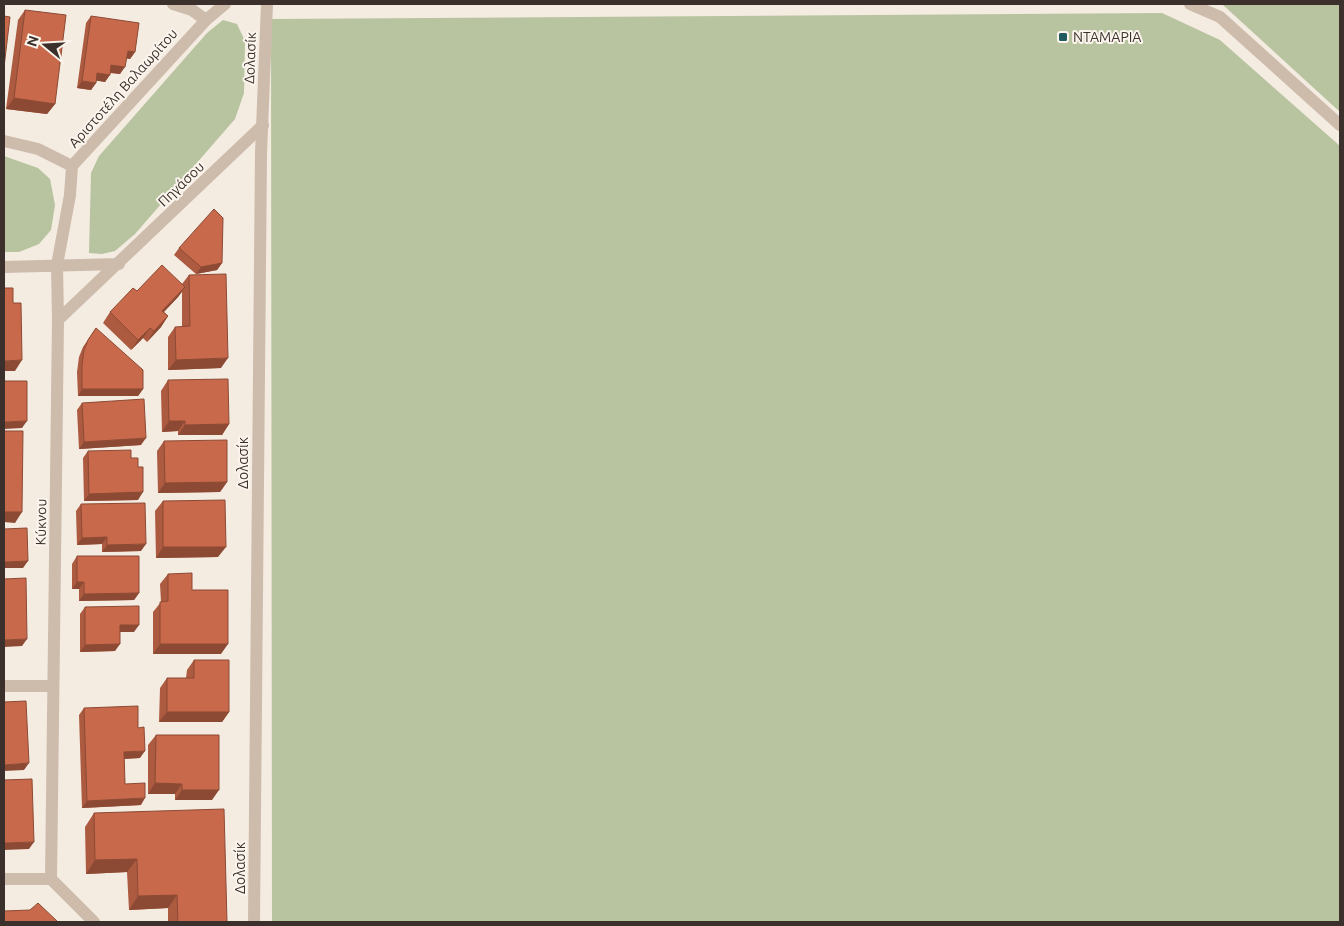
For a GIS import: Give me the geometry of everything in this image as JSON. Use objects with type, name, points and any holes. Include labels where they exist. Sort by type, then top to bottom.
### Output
[{"type":"street","points":[[173,4],[192,10],[206,20]]},
{"type":"street","name":"Αριστοτέλη Βαλαωρίτου","points":[[4,141],[38,149],[72,166],[206,20],[225,4]]},
{"type":"street","name":"Δολασίκ","points":[[254,922],[261,154],[267,4]]},
{"type":"street","points":[[1190,4],[1220,17],[1340,125]]},
{"type":"street","name":"Πηγάσου","points":[[58,320],[263,126]]},
{"type":"street","name":"Κύκνου","points":[[51,879],[58,320],[57,265],[70,195],[72,166]]},
{"type":"street","points":[[4,267],[119,264]]},
{"type":"street","points":[[4,686],[53,686]]},
{"type":"street","points":[[4,879],[51,879],[94,922]]},
{"type":"green space","points":[[1340,4],[1340,112],[1223,5]]},
{"type":"green space","points":[[1162,13],[1220,40],[1340,146],[1340,922],[272,922],[271,19]]},
{"type":"green space","points":[[223,20],[237,24],[245,41],[244,93],[235,119],[135,234],[115,251],[102,254],[89,253],[91,173],[99,156],[207,33]]},
{"type":"green space","points":[[4,156],[38,168],[50,179],[55,205],[51,230],[39,244],[19,252],[4,252]]},
{"type":"building","points":[[25,10],[66,15],[55,104],[14,98]]},
{"type":"building","points":[[4,16],[10,17],[4,67]]},
{"type":"building","points":[[91,16],[139,23],[135,52],[128,51],[125,67],[111,65],[110,75],[97,73],[96,83],[82,81]]},
{"type":"building","points":[[214,209],[223,218],[222,263],[201,267],[179,248]]},
{"type":"building","points":[[162,265],[185,287],[162,311],[168,316],[154,331],[150,328],[138,340],[110,312],[133,288],[137,291]]},
{"type":"building","points":[[226,274],[228,358],[176,360],[175,327],[190,326],[189,275]]},
{"type":"building","points":[[4,288],[13,288],[13,303],[21,303],[22,360],[4,361]]},
{"type":"building","points":[[96,328],[143,370],[143,389],[82,389],[84,350]]},
{"type":"building","points":[[228,379],[229,424],[185,425],[185,421],[169,421],[168,380]]},
{"type":"building","points":[[4,381],[27,381],[27,421],[4,422]]},
{"type":"building","points":[[144,399],[146,438],[84,442],[82,403]]},
{"type":"building","points":[[4,431],[23,431],[22,512],[4,512]]},
{"type":"building","points":[[227,440],[227,482],[165,483],[164,441]]},
{"type":"building","points":[[131,450],[131,458],[138,458],[138,467],[143,467],[143,492],[89,494],[88,451]]},
{"type":"building","points":[[225,500],[226,547],[163,547],[163,501]]},
{"type":"building","points":[[145,503],[146,544],[107,545],[107,537],[82,538],[81,504]]},
{"type":"building","points":[[27,528],[28,561],[4,562],[4,529]]},
{"type":"building","points":[[77,556],[139,556],[139,593],[84,594],[84,582],[77,582]]},
{"type":"building","points":[[192,573],[192,590],[228,590],[228,644],[160,644],[160,602],[168,601],[168,574]]},
{"type":"building","points":[[26,578],[27,639],[4,640],[4,579]]},
{"type":"building","points":[[139,606],[139,625],[120,625],[120,644],[85,645],[85,607]]},
{"type":"building","points":[[194,660],[229,660],[229,712],[167,712],[167,678],[194,678]]},
{"type":"building","points":[[26,701],[29,763],[4,765],[4,702]]},
{"type":"building","points":[[138,706],[138,728],[144,727],[145,751],[124,752],[125,784],[145,783],[145,798],[87,801],[84,708]]},
{"type":"building","points":[[156,735],[219,735],[219,790],[182,790],[182,784],[155,783]]},
{"type":"building","points":[[32,779],[34,842],[4,843],[4,780]]},
{"type":"building","points":[[224,809],[227,922],[178,922],[177,895],[138,896],[137,859],[95,860],[94,813]]},
{"type":"building","points":[[38,903],[58,922],[4,922],[4,911],[30,910]]},
{"type":"place","name":"ΝΤΑΜΑΡΙΑ","points":[[1063,37]]}]
